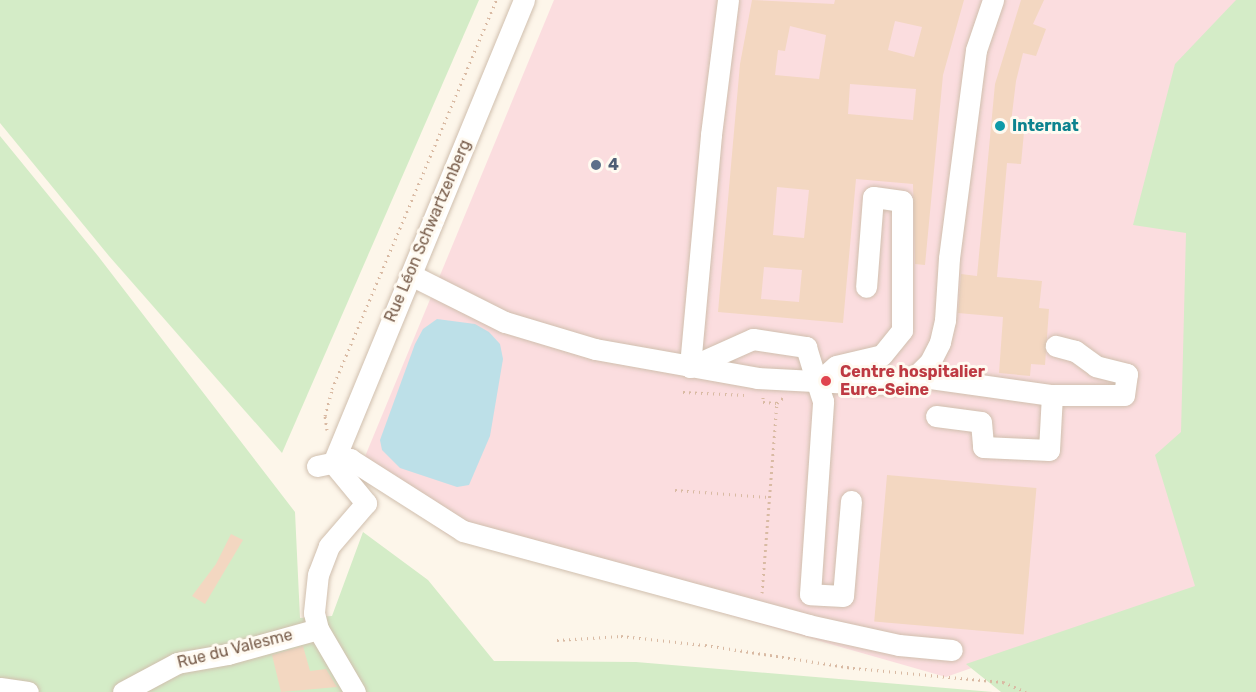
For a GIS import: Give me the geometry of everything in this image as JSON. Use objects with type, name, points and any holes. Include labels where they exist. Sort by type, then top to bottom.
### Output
[{"type":"street","name":"Rue Léon Schwartzenberg","points":[[325,465],[340,440],[411,275],[524,0]]},
{"type":"street","points":[[690,367],[711,135],[728,0]]},
{"type":"street","points":[[916,376],[930,362],[940,342],[945,320],[949,258],[975,50],[993,0]]},
{"type":"street","points":[[817,382],[836,366],[882,355],[902,330],[902,201],[873,197],[866,287]]},
{"type":"street","points":[[411,275],[505,322],[690,367],[793,381],[895,383],[916,376],[1052,395],[1124,395],[1127,374],[1096,366],[1075,351],[1056,346]]},
{"type":"street","points":[[690,367],[753,339],[806,347],[826,408],[810,594],[843,596],[851,501]]},
{"type":"street","points":[[936,416],[981,422],[983,447],[1049,450],[1052,395]]},
{"type":"street","points":[[325,465],[350,459],[367,466],[463,531],[808,625],[899,645],[952,650]]},
{"type":"street","points":[[325,465],[366,503],[336,531],[318,574],[314,613],[318,629],[355,692]]},
{"type":"street","name":"Rue du Valesme","points":[[123,692],[177,663],[228,654],[318,629]]},
{"type":"street","points":[[0,688],[28,692]]},
{"type":"path","points":[[340,440],[328,433],[325,416],[332,389],[495,0]]},
{"type":"path","points":[[683,392],[763,397],[763,402],[777,403],[792,391],[793,381]]},
{"type":"path","points":[[761,598],[777,403]]},
{"type":"path","points":[[675,490],[769,497]]},
{"type":"path","points":[[557,640],[621,636],[705,645],[853,668],[1003,682],[1026,692]]},
{"type":"shaded area","name":"Centre hospitalier Eure-Seine","points":[[554,0],[1256,0],[1256,568],[946,677],[448,535],[359,471]]},
{"type":"green space","points":[[0,0],[479,0],[282,453],[109,256],[0,123]]},
{"type":"green space","points":[[1236,0],[1256,0],[1256,692],[1001,692],[966,664],[1195,586],[1155,455],[1181,432],[1186,233],[1133,225],[1175,64]]},
{"type":"green space","points":[[0,136],[98,256],[295,512],[300,618],[332,616],[363,532],[428,580],[494,661],[636,662],[993,692],[0,692]]},
{"type":"water","points":[[437,319],[475,324],[489,332],[500,344],[503,359],[490,436],[469,485],[457,487],[400,468],[382,450],[380,440],[415,344],[423,329]]},
{"type":"building","points":[[752,0],[834,4],[835,0],[964,0],[943,75],[925,265],[915,264],[913,184],[856,179],[843,323],[718,312],[740,64]],"holes":[[[895,21],[922,27],[914,57],[888,50]],[[790,26],[826,35],[819,79],[775,75],[778,50],[785,51]],[[850,84],[916,89],[913,120],[848,114]],[[777,187],[809,190],[804,238],[773,235]],[[764,267],[802,270],[799,302],[761,299]]]},
{"type":"building","points":[[1021,0],[1044,0],[1033,24],[1046,29],[1036,56],[1023,53],[1016,81],[1010,131],[1024,132],[1021,164],[1007,163],[997,277],[1042,281],[1039,308],[1049,309],[1045,365],[1031,364],[1030,376],[999,373],[1003,317],[958,313],[961,274],[977,276],[995,84]]},
{"type":"building","points":[[887,475],[1036,488],[1024,635],[874,621]]},
{"type":"building","points":[[231,534],[243,540],[205,604],[192,596],[216,564]]},
{"type":"building","points":[[303,646],[310,671],[326,669],[337,687],[281,692],[272,655]]},
{"type":"place","name":"Internat","points":[[1000,126]]},
{"type":"place","name":"4","points":[[596,165]]},
{"type":"place","name":"Centre hospitalier Eure-Seine","points":[[826,381]]}]
